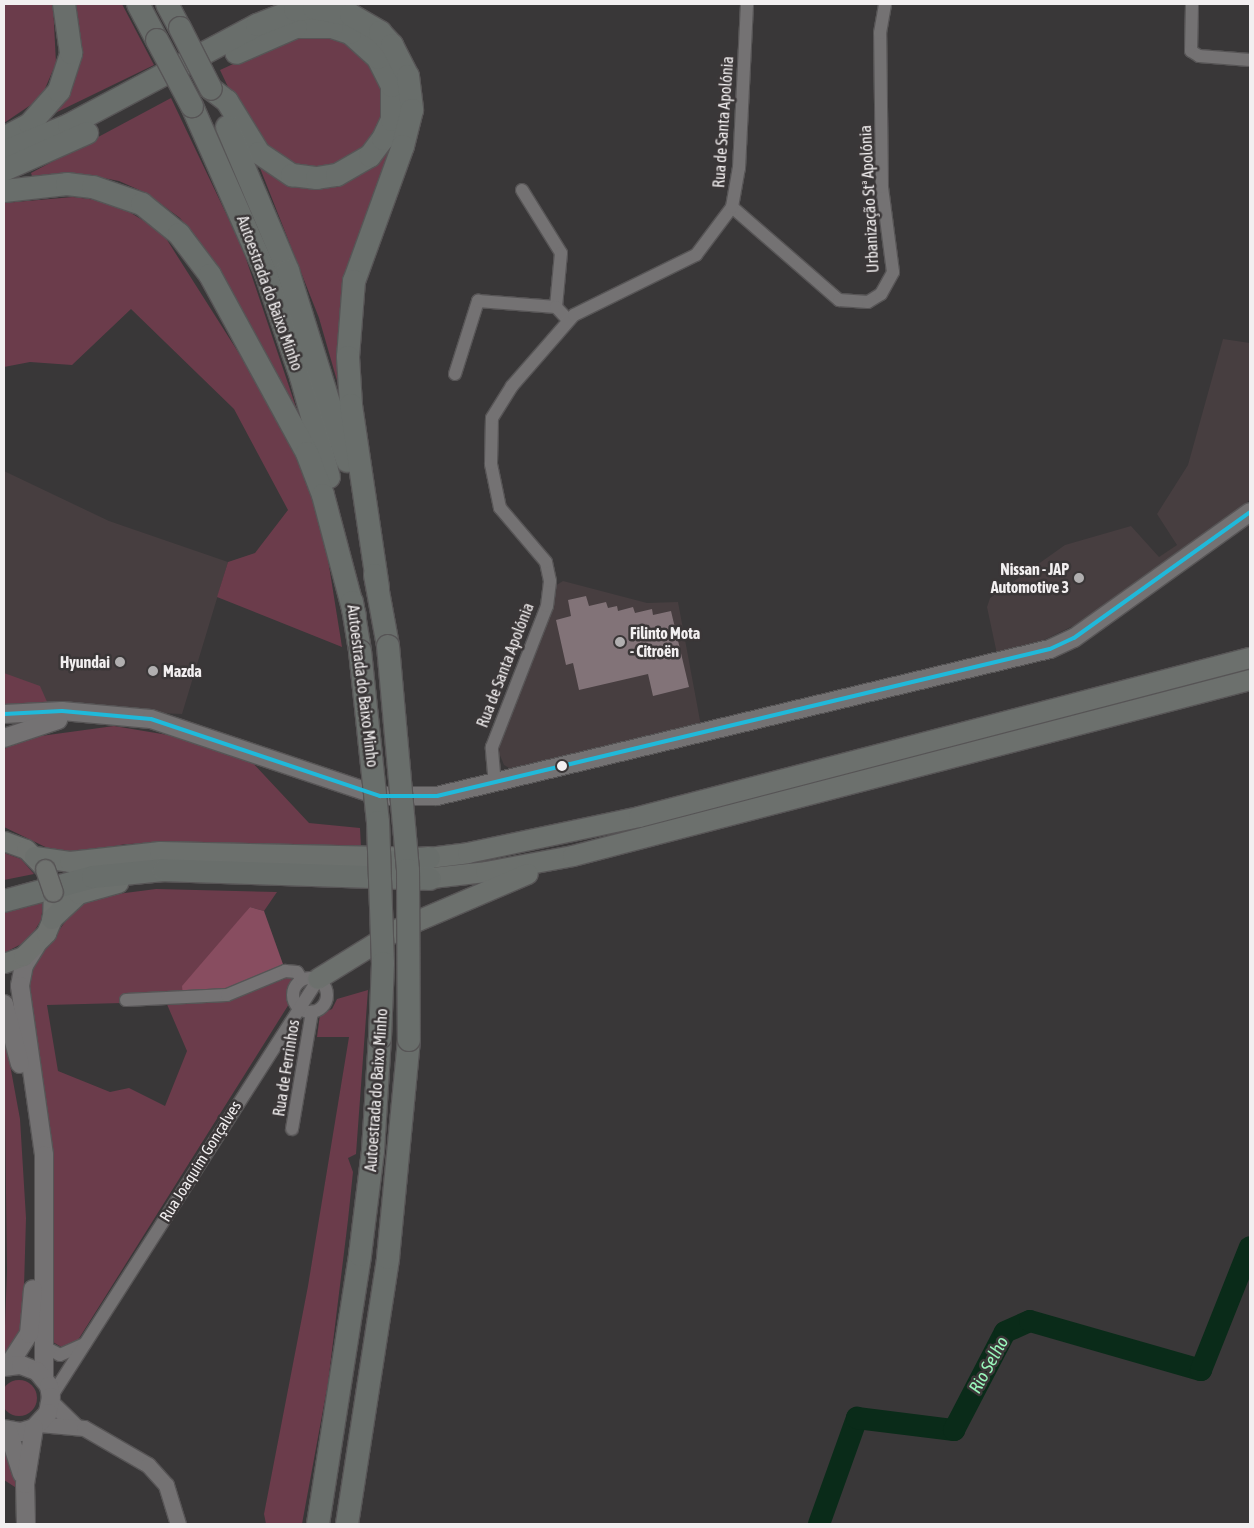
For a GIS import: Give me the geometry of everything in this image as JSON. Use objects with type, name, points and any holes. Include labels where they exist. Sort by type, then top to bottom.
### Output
[{"type":"highway","points":[[4,138],[30,124],[59,91],[71,53],[64,4]]},
{"type":"highway","name":"Autoestrada do Baixo Minho","points":[[138,4],[192,106],[243,217],[291,343],[333,491],[360,651],[378,822],[383,962],[380,1038],[373,1151],[360,1255],[318,1524]]},
{"type":"highway","name":"Autoestrada do Baixo Minho","points":[[167,4],[211,89],[273,233],[314,348],[378,588],[388,646],[408,870],[409,1040],[389,1248],[346,1524]]},
{"type":"highway","points":[[4,152],[69,125],[257,25],[295,10],[323,9],[351,15],[380,32],[392,45],[408,76],[412,110],[403,146],[354,281],[348,357],[351,405],[378,588]]},
{"type":"highway","points":[[4,170],[44,155],[257,42],[296,27],[332,27],[367,44],[378,58],[392,86],[392,120],[379,145],[356,167],[317,178],[292,176],[259,153],[227,101],[211,89]]},
{"type":"highway","points":[[4,191],[67,184],[94,187],[142,204],[179,234],[210,275],[307,452],[322,495],[354,616]]},
{"type":"highway","points":[[52,919],[79,894],[98,887],[143,880],[369,884],[536,841],[639,817],[1250,658]]},
{"type":"highway","points":[[310,979],[399,930],[573,856],[1250,680]]},
{"type":"highway","points":[[40,863],[70,862],[160,852],[429,868]]},
{"type":"highway","points":[[4,901],[93,877],[164,870],[429,868],[573,856]]},
{"type":"highway","points":[[4,889],[116,863],[216,860],[429,868]]},
{"type":"main road","points":[[4,714],[94,713],[150,719],[380,796],[438,796],[500,783],[1050,649],[1074,638],[1250,512]]},
{"type":"main road","points":[[4,738],[25,728],[94,713]]},
{"type":"main road","points":[[4,841],[40,863],[53,892],[52,919],[24,965],[20,986],[44,1156],[43,1346],[44,1377],[51,1399],[36,1426],[25,1484],[26,1524]]},
{"type":"main road","points":[[4,963],[23,956],[37,945]]},
{"type":"main road","points":[[4,1004],[23,1079],[33,1159],[35,1245],[32,1323],[25,1344],[6,1366]]},
{"type":"main road","points":[[6,1366],[29,1367],[44,1377]]},
{"type":"main road","points":[[25,1484],[6,1430],[36,1426]]},
{"type":"street","name":"Rua de Santa Apolónia","points":[[500,783],[492,747],[547,606],[550,581],[546,562],[500,508],[491,464],[489,428],[512,386],[568,320],[696,255],[732,207],[739,168],[747,4]]},
{"type":"street","name":"Urbanização Stª Apolónia","points":[[732,207],[839,300],[868,302],[880,294],[892,272],[882,187],[880,33],[885,4]]},
{"type":"street","points":[[1192,4],[1191,51],[1199,56],[1250,60]]},
{"type":"street","points":[[522,190],[561,253],[556,307]]},
{"type":"street","points":[[455,374],[478,301],[556,307],[568,320]]},
{"type":"street","points":[[126,1000],[227,995],[285,971],[297,972],[326,987],[327,997],[322,1008],[312,1012],[298,1008]]},
{"type":"street","name":"Rua Joaquim Gonçalves","points":[[51,1399],[298,1008],[310,979]]},
{"type":"street","name":"Rua de Ferrinhos","points":[[292,1129],[312,1012]]},
{"type":"street","points":[[43,1346],[60,1355],[85,1344]]},
{"type":"street","points":[[51,1399],[76,1426],[123,1448],[148,1465],[166,1486],[178,1524]]},
{"type":"street","points":[[36,1426],[76,1426]]},
{"type":"shaded area","points":[[4,4],[53,4],[56,63],[41,98],[4,123]]},
{"type":"shaded area","points":[[72,4],[122,4],[154,65],[53,114]]},
{"type":"shaded area","points":[[337,36],[377,69],[386,104],[371,146],[335,168],[297,169],[271,155],[237,106],[220,70],[292,37]]},
{"type":"shaded area","points":[[171,98],[242,247],[301,422],[211,257],[180,218],[146,193],[119,181],[93,176],[32,176],[31,173]]},
{"type":"shaded area","points":[[398,128],[340,391],[319,318],[260,168],[291,184],[305,185]]},
{"type":"shaded area","points":[[73,197],[113,202],[162,232],[266,396],[303,466],[326,547],[342,647],[217,597],[228,562],[255,553],[288,510],[234,409],[131,309],[72,365],[30,362],[4,367],[4,203]]},
{"type":"shaded area","points":[[1223,339],[1250,343],[1250,500],[1075,625],[1042,641],[997,654],[987,607],[990,598],[1065,545],[1131,526],[1159,557],[1177,545],[1157,514],[1188,465]]},
{"type":"shaded area","points":[[4,471],[109,521],[228,562],[182,714],[4,707]]},
{"type":"shaded area","points":[[563,581],[647,603],[678,602],[701,726],[514,771],[504,765],[499,753],[501,730],[555,586]]},
{"type":"shaded area","points":[[4,673],[40,686],[48,704],[4,704]]},
{"type":"shaded area","points":[[114,726],[168,735],[249,759],[309,823],[360,828],[361,847],[174,843],[126,844],[62,855],[4,827],[4,749],[26,738]]},
{"type":"shaded area","points":[[4,853],[21,859],[34,874],[4,880]]},
{"type":"shaded area","points":[[156,889],[277,892],[264,911],[250,907],[183,996],[122,1003],[47,1005],[58,1071],[110,1092],[129,1088],[165,1106],[187,1051],[166,1002],[229,1001],[292,976],[289,1004],[78,1340],[63,1348],[53,1342],[49,1329],[53,1205],[48,1127],[26,998],[28,973],[73,911],[94,897]]},
{"type":"shaded area","points":[[44,897],[41,920],[29,940],[4,953],[4,909]]},
{"type":"shaded area","points":[[250,907],[264,911],[284,967],[231,989],[183,996],[182,986]]},
{"type":"shaded area","points":[[368,990],[356,1154],[348,1158],[353,1172],[328,1383],[302,1524],[266,1524],[264,1514],[308,1286],[349,1037],[317,1037],[320,1014],[332,1009],[337,999]]},
{"type":"shaded area","points":[[4,1032],[20,1119],[26,1218],[23,1322],[17,1338],[4,1353],[7,1271]]},
{"type":"shaded area","points":[[19,1380],[26,1381],[32,1385],[36,1391],[36,1405],[32,1411],[26,1415],[19,1416],[12,1415],[6,1411],[2,1405],[1,1398],[2,1391],[6,1385],[12,1381]]},
{"type":"shaded area","points":[[4,1447],[11,1459],[18,1489],[4,1480]]},
{"type":"building","name":"Filinto Mota - Citroën","points":[[586,596],[589,606],[606,602],[608,608],[617,606],[618,611],[633,607],[635,613],[652,609],[653,615],[671,611],[689,687],[653,696],[648,674],[579,690],[573,663],[566,665],[556,620],[571,616],[568,600]]},
{"type":"waterway","name":"Rio Selho","points":[[819,1524],[857,1418],[954,1430],[1005,1332],[1030,1321],[1201,1370],[1250,1247]]},
{"type":"transit line","points":[[4,714],[62,711],[151,719],[380,796],[437,796],[1050,649],[1074,638],[1250,512]]},
{"type":"place","name":"Nissan - JAP Automotive 3","points":[[1079,578]]},
{"type":"place","name":"Filinto Mota - Citroën","points":[[620,642]]},
{"type":"place","name":"Hyundai","points":[[120,662]]},
{"type":"place","name":"Mazda","points":[[153,671]]}]
